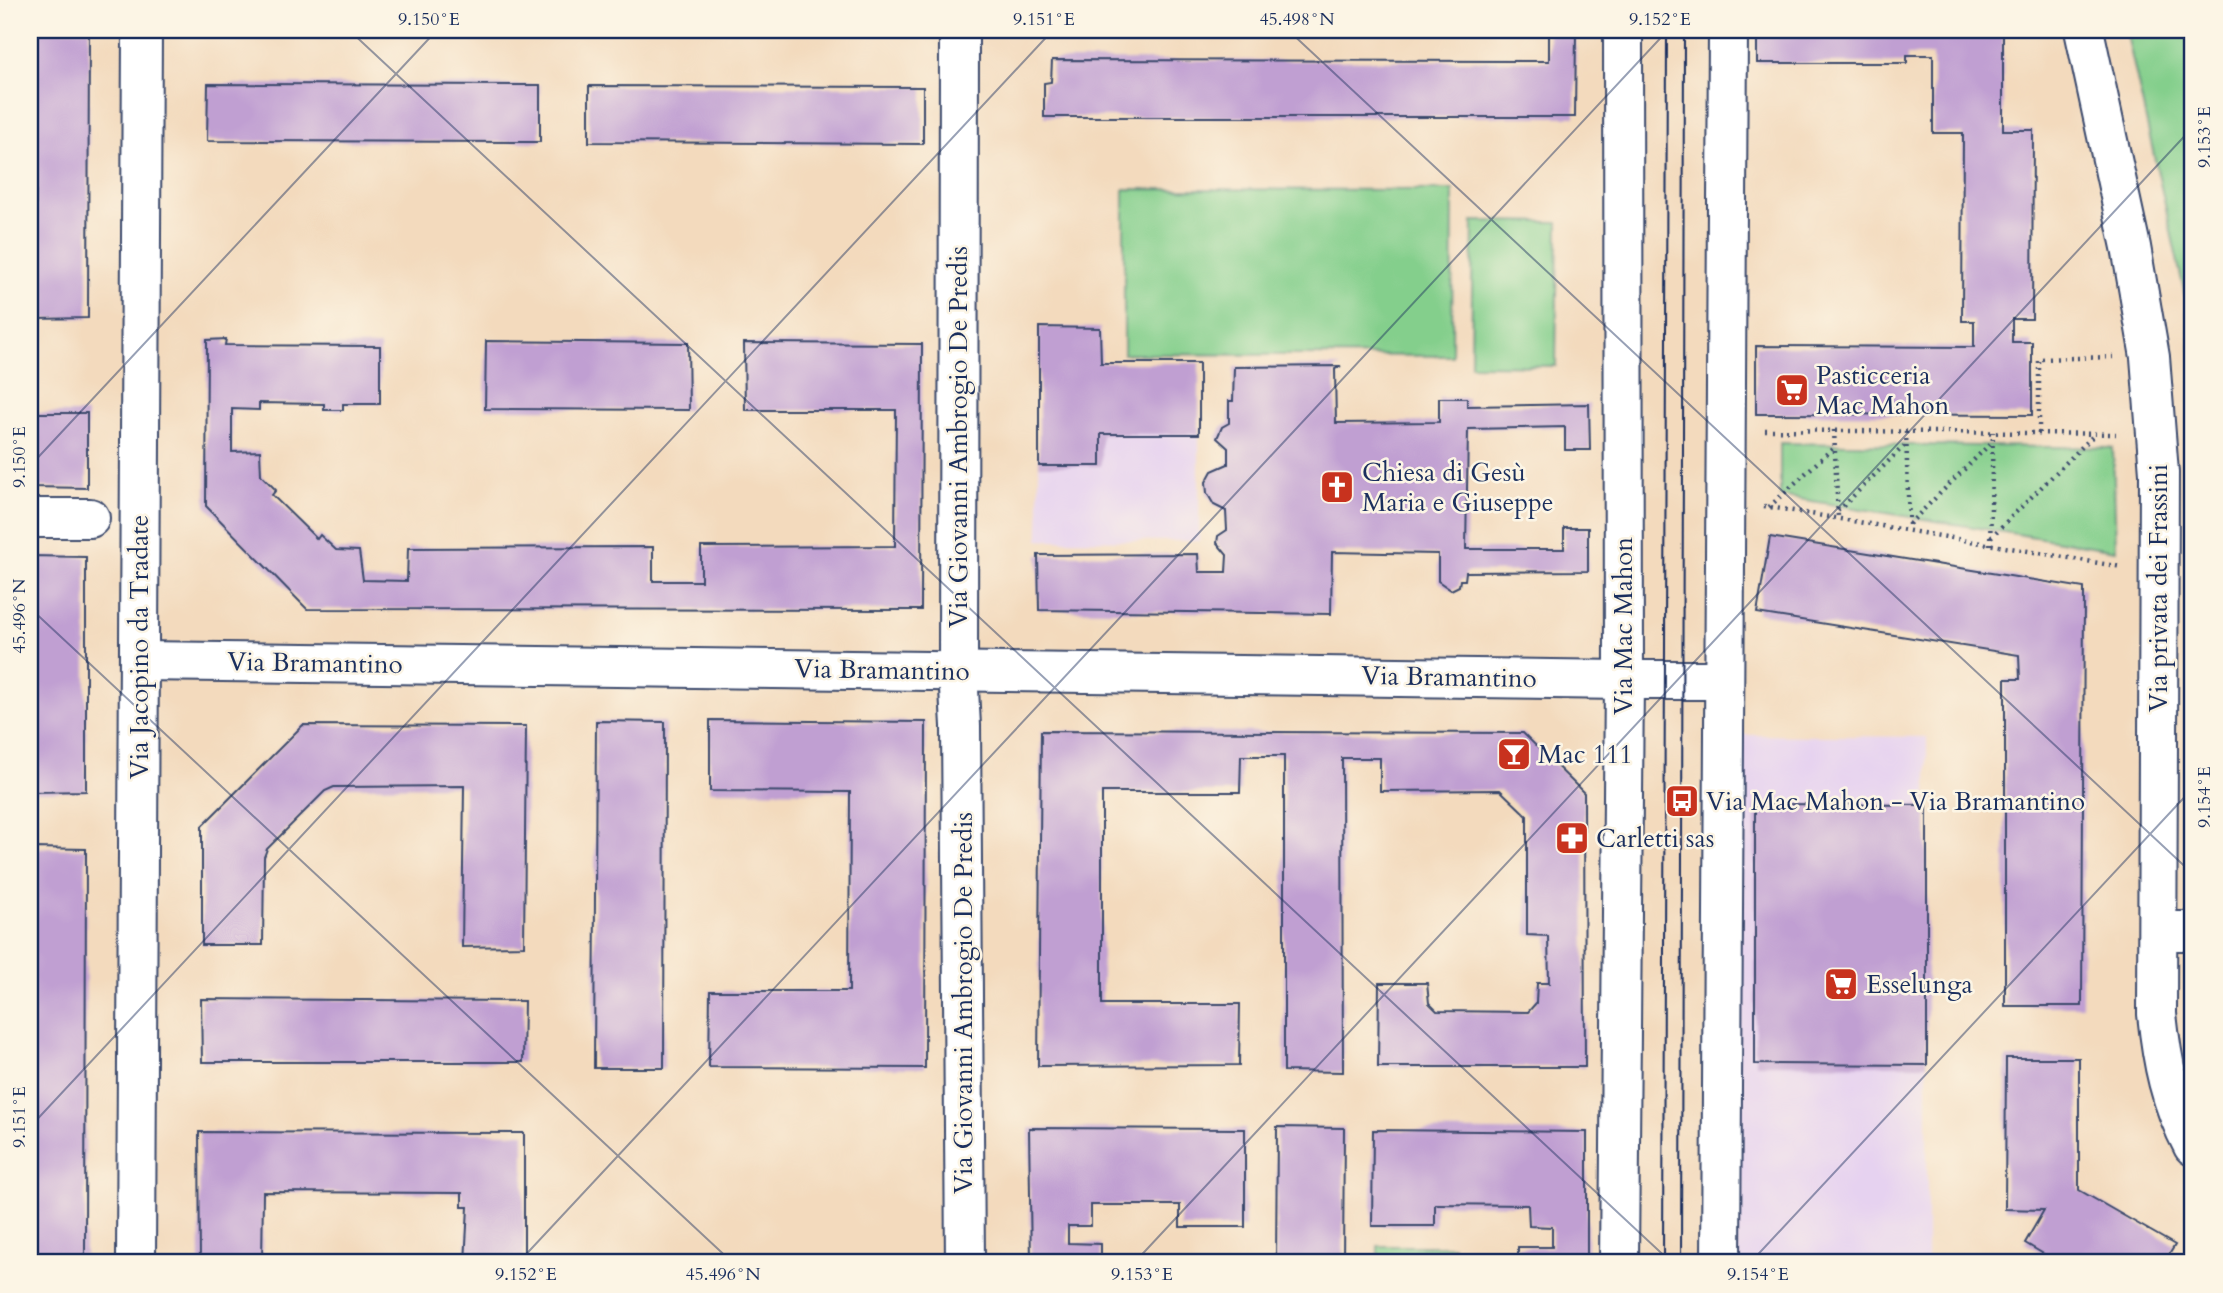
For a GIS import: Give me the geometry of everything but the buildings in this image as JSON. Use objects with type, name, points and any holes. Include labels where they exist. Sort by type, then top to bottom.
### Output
[{"type":"street","name":"Via Jacopino da Tradate","points":[[136,1263],[142,30]]},
{"type":"street","name":"Via Giovanni Ambrogio De Predis","points":[[959,30],[958,671],[961,726],[965,1263]]},
{"type":"street","name":"Via Mac Mahon","points":[[1619,1263],[1624,680],[1623,30]]},
{"type":"street","points":[[1721,1263],[1728,30]]},
{"type":"street","name":"Via privata dei Frassini","points":[[2084,30],[2134,261],[2150,356],[2171,562],[2175,931],[2157,1014],[2162,1055],[2178,1118],[2193,1146]]},
{"type":"street","points":[[30,518],[90,518]]},
{"type":"street","name":"Via Bramantino","points":[[139,661],[1724,680]]},
{"type":"path","points":[[2039,433],[2039,359],[2117,357]]},
{"type":"path","points":[[2032,400],[2039,400]]},
{"type":"path","points":[[1726,429],[2156,434]]},
{"type":"path","points":[[1834,430],[1838,519]]},
{"type":"path","points":[[1906,432],[1909,531]]},
{"type":"path","points":[[1990,545],[1993,432]]},
{"type":"path","points":[[1991,537],[2096,433]]},
{"type":"path","points":[[1909,524],[1993,441]]},
{"type":"path","points":[[1838,511],[1906,444]]},
{"type":"path","points":[[1769,507],[1835,447]]},
{"type":"path","points":[[1726,499],[1990,545],[2171,562]]},
{"type":"shaded area","points":[[1039,327],[1100,328],[1101,363],[1199,363],[1199,541],[1039,540]]},
{"type":"shaded area","points":[[1742,735],[1927,737],[1927,1263],[1726,1263]]},
{"type":"green space","points":[[2126,30],[2193,30],[2193,363],[2186,299]]},
{"type":"green space","points":[[1124,189],[1453,190],[1452,356],[1124,354]]},
{"type":"green space","points":[[1473,221],[1558,222],[1556,366],[1471,365]]},
{"type":"green space","points":[[1780,443],[2113,448],[2116,550],[1780,496]]},
{"type":"green space","points":[[1378,1246],[1453,1246],[1453,1263],[1378,1263]]},
{"type":"tram line","points":[[1663,1263],[1667,30]]},
{"type":"tram line","points":[[1681,1263],[1684,30]]},
{"type":"place","name":"Pasticceria Mac Mahon","points":[[1792,390]]},
{"type":"place","name":"Chiesa di Gesù Maria e Giuseppe","points":[[1337,487]]},
{"type":"place","name":"Mac 111","points":[[1514,754]]},
{"type":"place","name":"Via Mac Mahon - Via Bramantino","points":[[1682,801]]},
{"type":"place","name":"Carletti sas","points":[[1572,838]]},
{"type":"place","name":"Esselunga","points":[[1841,984]]}]
